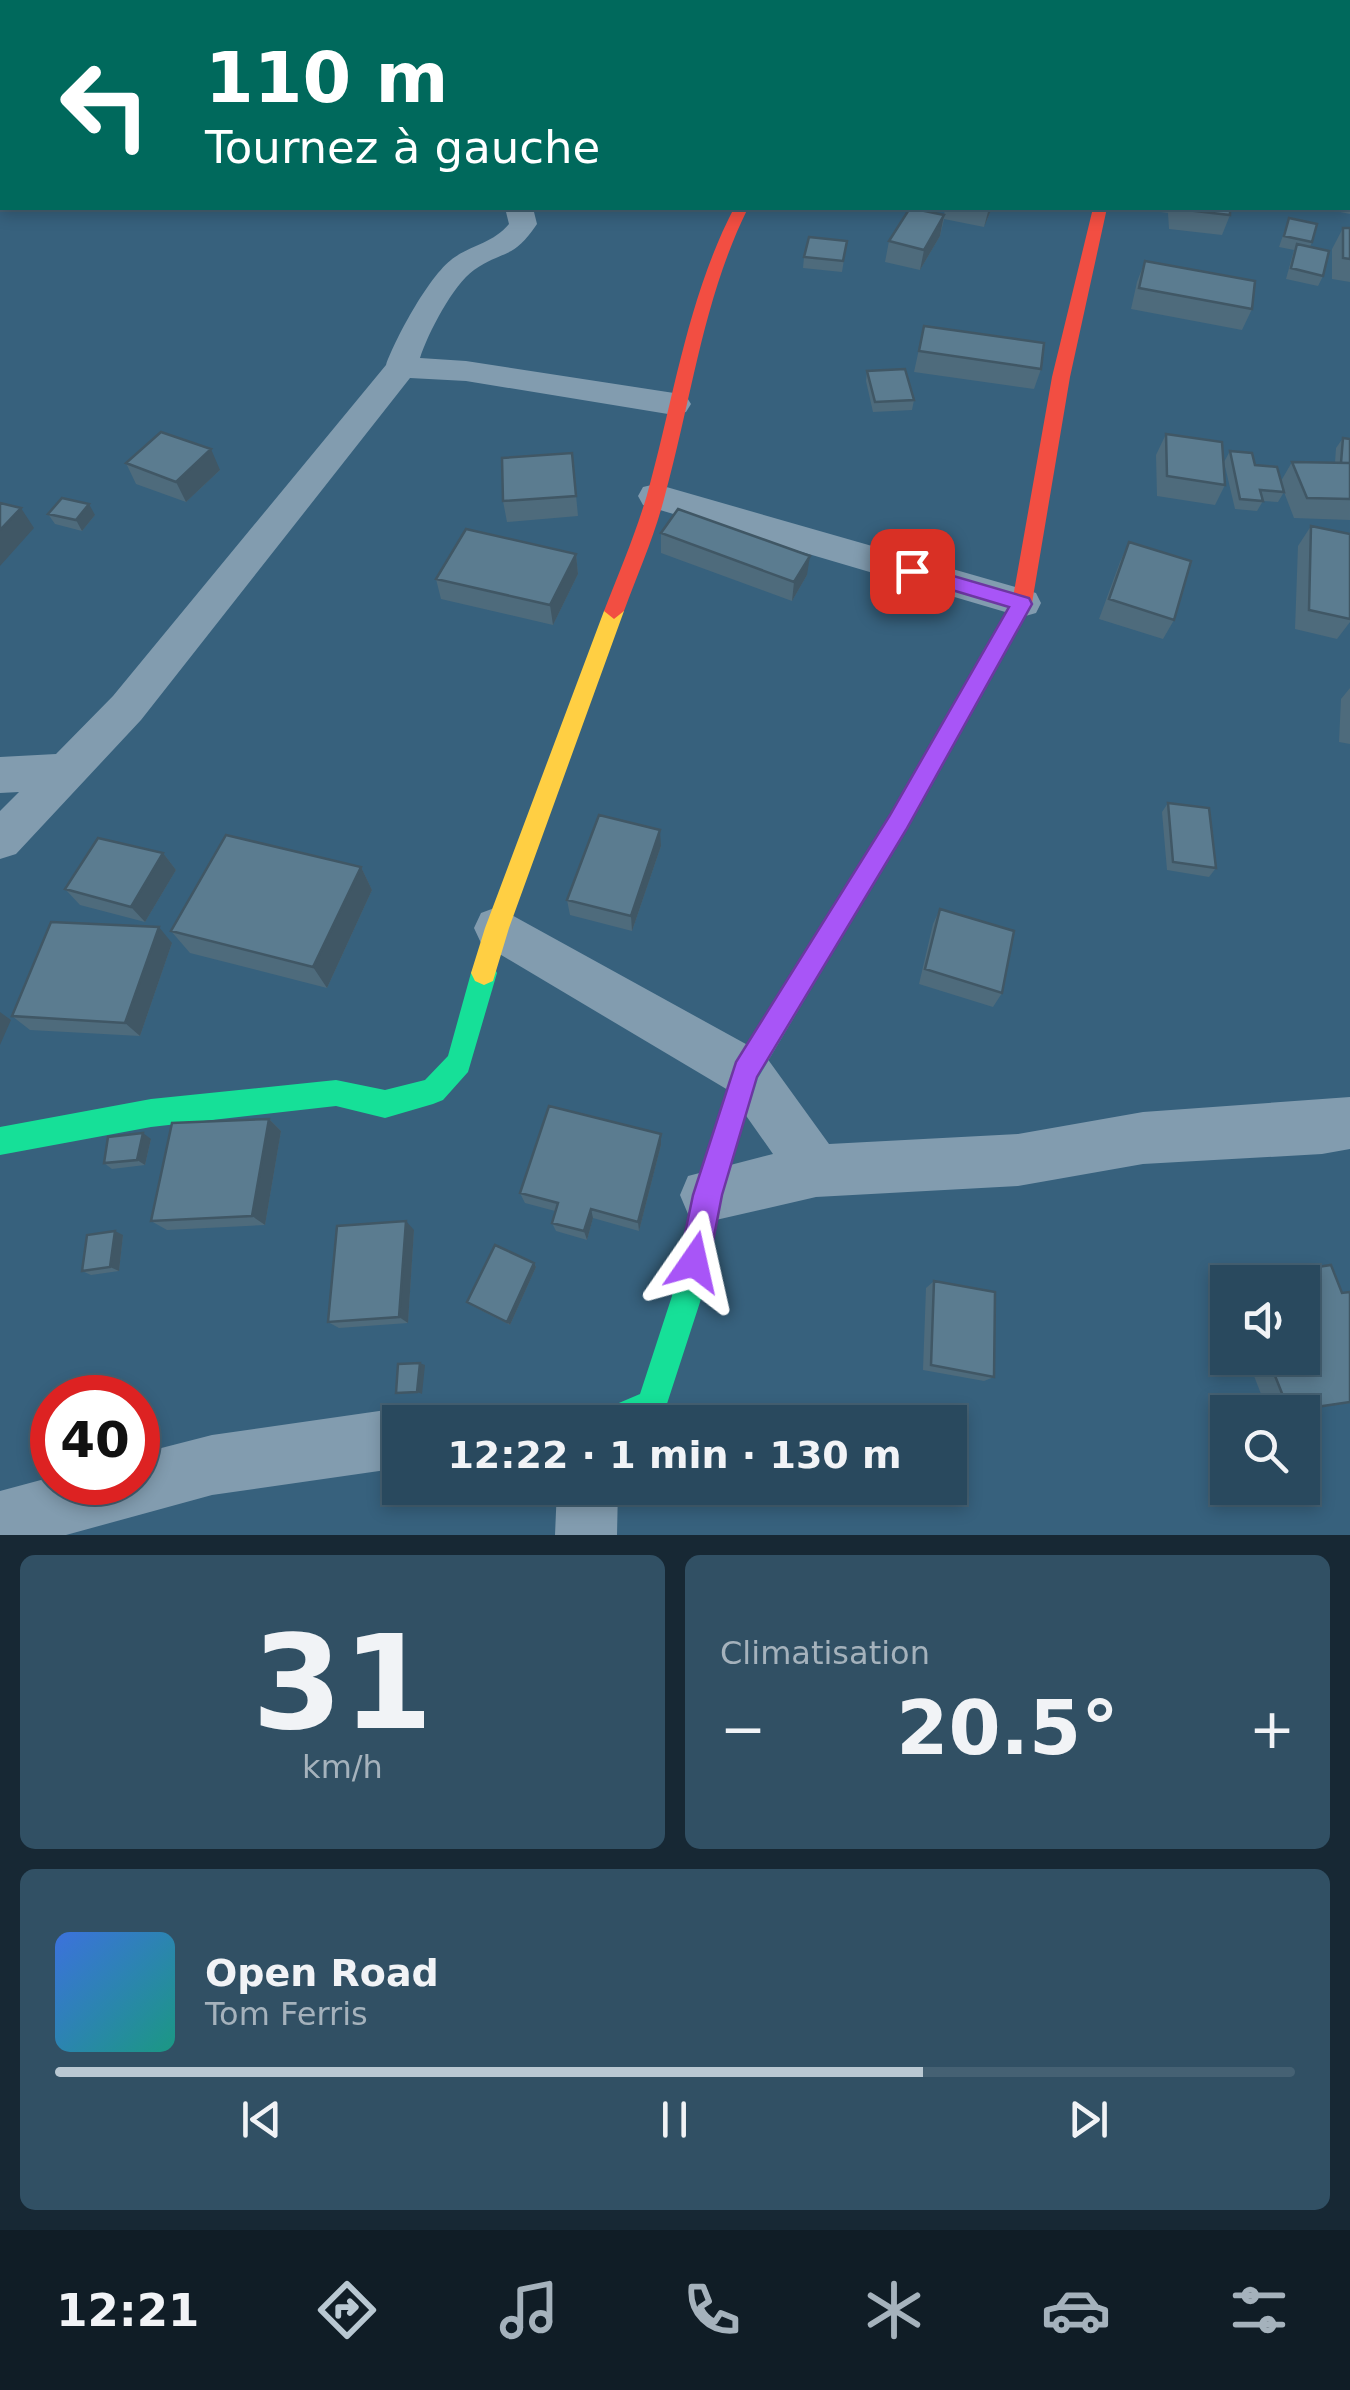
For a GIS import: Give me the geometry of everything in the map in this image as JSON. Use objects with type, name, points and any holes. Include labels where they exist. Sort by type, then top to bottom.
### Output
[{"type":"street","points":[[0,840],[127,708],[402,368],[412,335],[458,268],[466,261],[499,252],[509,245],[523,224],[519,210]]},
{"type":"street","points":[[0,1141],[151,1112],[336,1093],[385,1104],[433,1091],[459,1062],[496,928],[656,496],[674,404],[724,240],[741,210]]},
{"type":"street","points":[[652,1405],[688,1296],[707,1195],[746,1072],[898,822],[1022,604],[1060,377],[1100,210]]},
{"type":"street","points":[[402,368],[466,372],[674,404]]},
{"type":"street","points":[[656,496],[1022,604]]},
{"type":"street","points":[[0,775],[68,771]]},
{"type":"street","points":[[496,928],[746,1072],[816,1171]]},
{"type":"street","points":[[707,1195],[816,1171],[1018,1160],[1143,1138],[1350,1123]]},
{"type":"street","points":[[0,1522],[212,1465],[382,1441]]},
{"type":"street","points":[[586,1535],[587,1505]]},
{"type":"building","points":[[909,210],[944,215],[924,250],[889,241]]},
{"type":"building","points":[[1186,210],[1230,210],[1230,215]]},
{"type":"building","points":[[1289,218],[1317,224],[1312,242],[1284,236]]},
{"type":"building","points":[[1343,228],[1350,228],[1350,259],[1343,258]]},
{"type":"building","points":[[809,237],[847,241],[843,261],[804,257]]},
{"type":"building","points":[[1297,244],[1329,251],[1323,276],[1291,268]]},
{"type":"building","points":[[1145,261],[1255,281],[1252,309],[1139,288]]},
{"type":"building","points":[[924,326],[1044,343],[1041,369],[919,351]]},
{"type":"building","points":[[905,369],[914,400],[875,402],[867,371]]},
{"type":"building","points":[[161,432],[211,449],[176,482],[126,463]]},
{"type":"building","points":[[1166,434],[1222,442],[1225,485],[1167,476]]},
{"type":"building","points":[[1343,438],[1350,439],[1350,463],[1341,463]]},
{"type":"building","points":[[1230,451],[1252,453],[1255,465],[1277,467],[1284,492],[1260,490],[1263,501],[1240,499]]},
{"type":"building","points":[[572,453],[576,496],[503,501],[502,458]]},
{"type":"building","points":[[1292,462],[1350,463],[1350,499],[1307,498]]},
{"type":"building","points":[[62,498],[89,504],[76,520],[48,514]]},
{"type":"building","points":[[0,503],[21,508],[0,530]]},
{"type":"building","points":[[678,509],[810,556],[794,582],[661,533]]},
{"type":"building","points":[[1311,526],[1350,534],[1350,619],[1309,610]]},
{"type":"building","points":[[466,529],[576,554],[550,605],[436,579]]},
{"type":"building","points":[[1129,542],[1191,561],[1174,620],[1109,599]]},
{"type":"building","points":[[1168,803],[1209,808],[1216,868],[1173,862]]},
{"type":"building","points":[[599,815],[660,830],[631,916],[567,900]]},
{"type":"building","points":[[226,835],[361,867],[313,967],[171,931]]},
{"type":"building","points":[[98,838],[163,853],[131,907],[65,889]]},
{"type":"building","points":[[940,909],[1014,931],[1002,993],[925,969]]},
{"type":"building","points":[[51,922],[159,927],[125,1023],[12,1016]]},
{"type":"building","points":[[549,1106],[661,1134],[638,1222],[591,1209],[584,1231],[552,1223],[558,1203],[520,1193]]},
{"type":"building","points":[[269,1119],[252,1216],[151,1221],[172,1123]]},
{"type":"building","points":[[143,1133],[137,1160],[104,1163],[108,1137]]},
{"type":"building","points":[[406,1221],[399,1317],[328,1322],[337,1226]]},
{"type":"building","points":[[115,1231],[110,1267],[82,1271],[87,1235]]},
{"type":"building","points":[[495,1245],[534,1263],[507,1322],[467,1302]]},
{"type":"building","points":[[1331,1265],[1342,1293],[1350,1292],[1350,1402],[1320,1406],[1320,1395],[1283,1395],[1275,1375],[1320,1375],[1320,1267]]},
{"type":"building","points":[[934,1281],[995,1292],[994,1377],[931,1365]]},
{"type":"building","points":[[420,1363],[417,1392],[396,1393],[398,1364]]},
{"type":"traffic: fast","points":[[652,1405],[687,1296],[707,1195],[746,1072],[898,822],[969,696]]},
{"type":"traffic: fast","points":[[0,1141],[151,1113],[336,1093],[385,1104],[433,1091],[459,1063],[484,973]]},
{"type":"traffic: slow","points":[[484,973],[614,611]]},
{"type":"traffic: jam","points":[[614,611],[656,495],[710,276],[740,210]]},
{"type":"traffic: jam","points":[[969,696],[1022,603],[1061,377],[1100,210]]},
{"type":"route","points":[[694,1262],[707,1195],[746,1072],[898,822],[1022,604],[912,571]]}]
